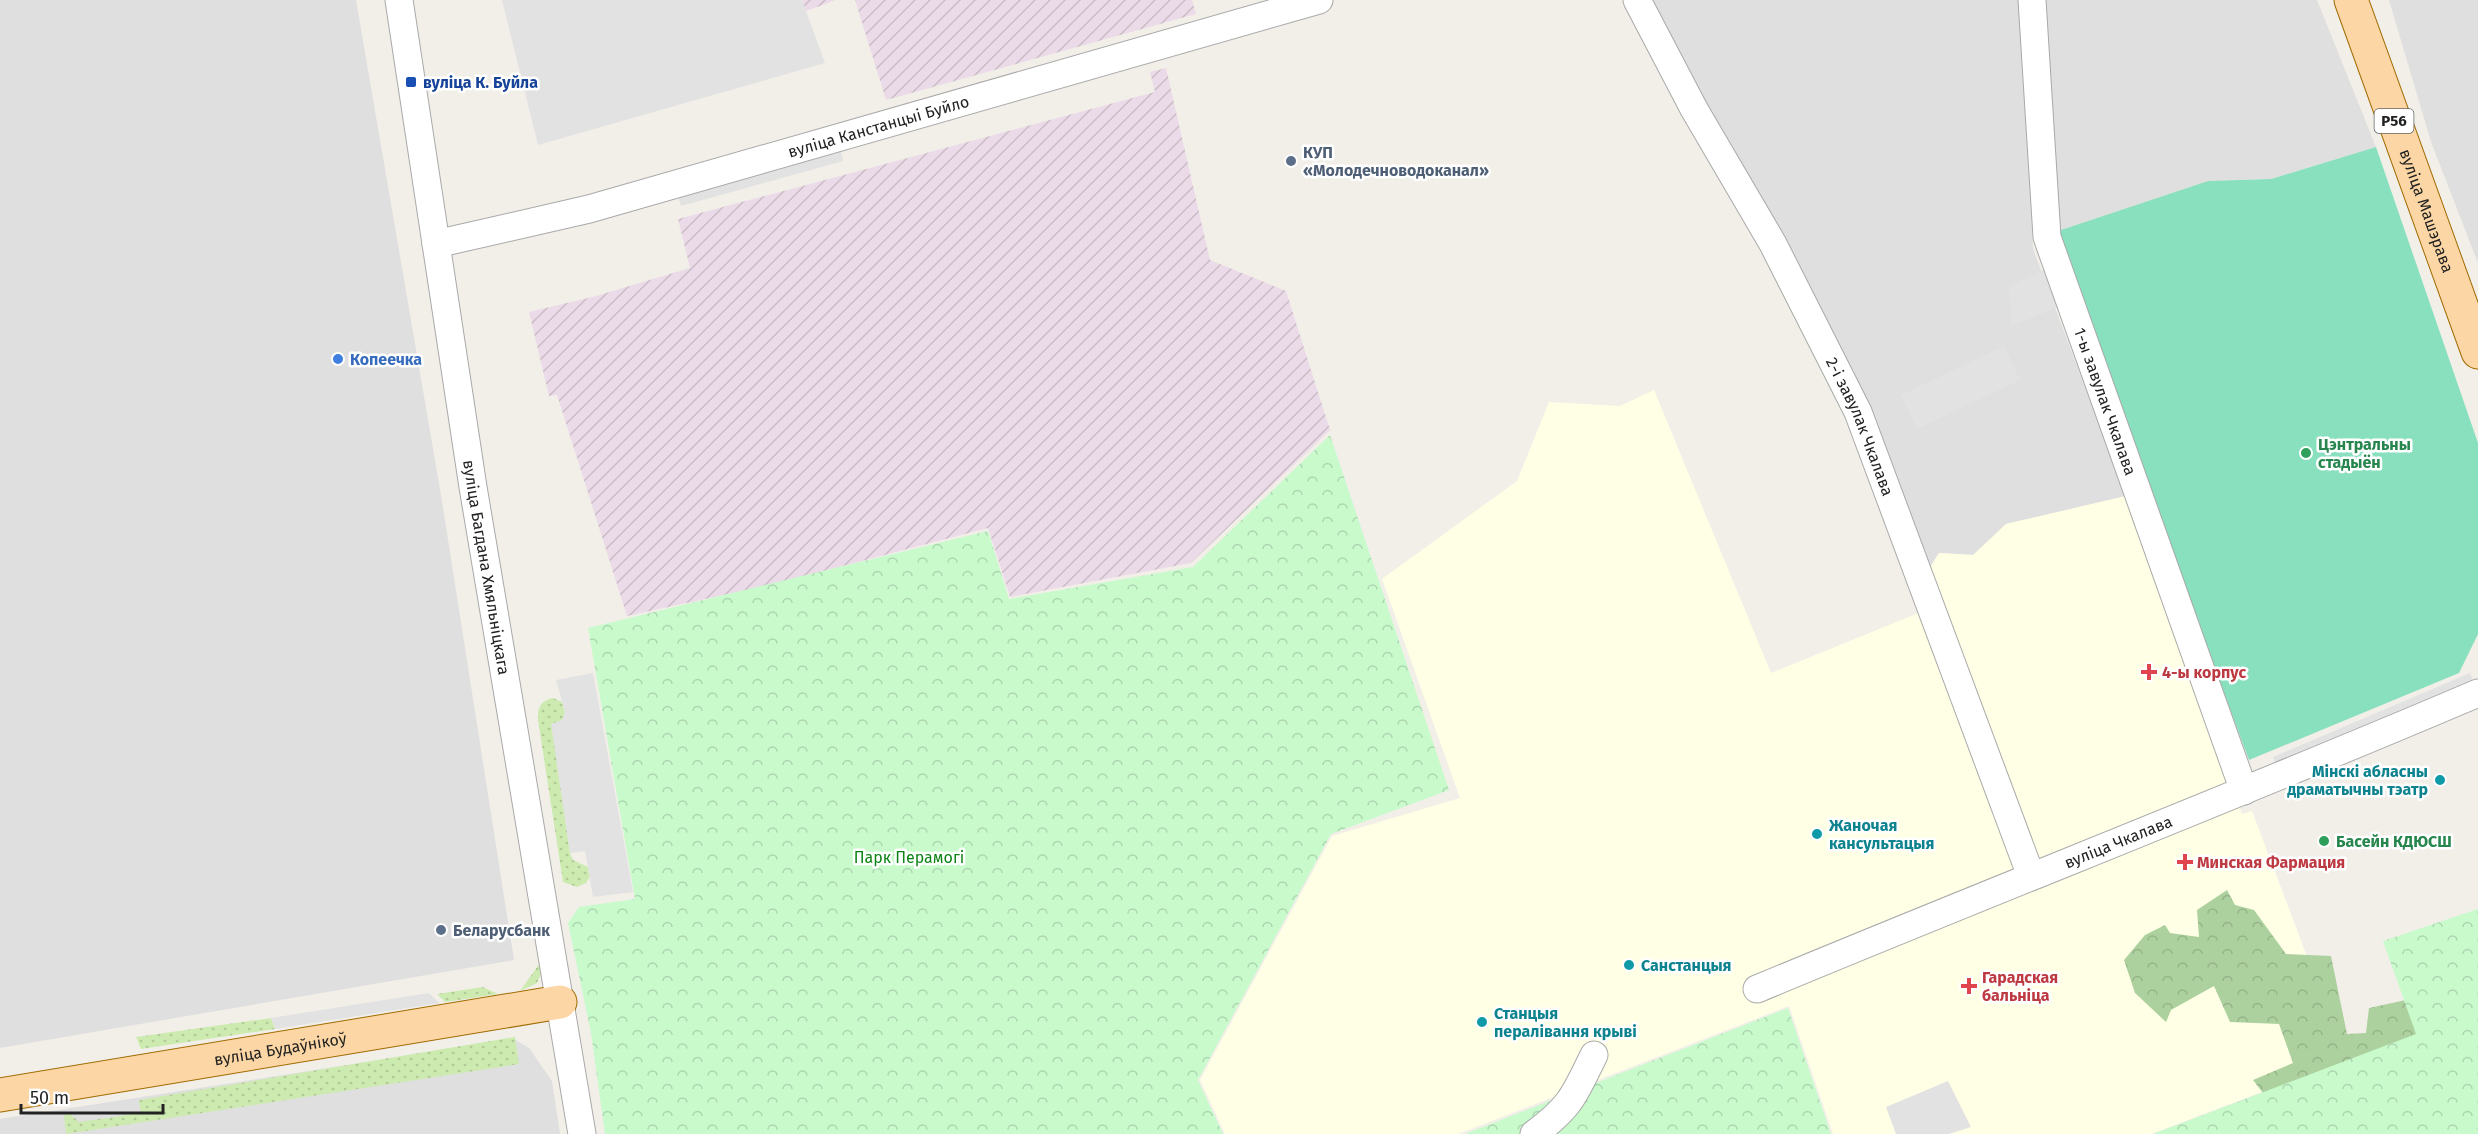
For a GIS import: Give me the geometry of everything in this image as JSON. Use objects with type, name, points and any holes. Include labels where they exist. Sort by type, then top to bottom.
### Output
[{"type":"main road","name":"вуліца Машэрава","points":[[2351,0],[2478,352]]},
{"type":"main road","name":"вуліца Будаўнікоў","points":[[0,1095],[560,1002]]},
{"type":"street","name":"вуліца Багдана Хмяльніцкага","points":[[399,0],[473,487],[582,1134]]},
{"type":"street","name":"вуліца Канстанцыі Буйло","points":[[436,244],[589,209],[1319,0]]},
{"type":"street","name":"2-і завулак Чкалава","points":[[1637,0],[1694,109],[1773,244],[1858,412],[2031,876]]},
{"type":"street","name":"1-ы завулак Чкалава","points":[[2032,0],[2047,237],[2238,794]]},
{"type":"street","name":"вуліца Чкалава","points":[[1757,989],[2238,794],[2478,693]]},
{"type":"street","points":[[1534,1134],[1561,1115],[1573,1099],[1594,1055]]},
{"type":"shaded area","points":[[0,0],[356,0],[441,495],[514,960],[0,1048]]},
{"type":"shaded area","points":[[502,0],[802,0],[825,63],[538,145]]},
{"type":"shaded area","points":[[802,0],[836,0],[806,11]]},
{"type":"shaded area","points":[[855,0],[1192,0],[1196,14],[886,100]]},
{"type":"shaded area","points":[[1646,0],[2020,0],[2033,249],[2126,496],[2006,524],[1974,555],[1939,553],[1929,569]]},
{"type":"shaded area","points":[[2036,0],[2317,0],[2376,147],[2271,179],[2208,181],[2052,233]]},
{"type":"shaded area","points":[[2389,0],[2478,0],[2478,263],[2431,142]]},
{"type":"shaded area","points":[[1166,68],[1210,260],[1286,291],[1330,430],[1191,563],[1010,597],[988,528],[774,584],[627,616],[557,395],[549,396],[529,312],[596,296],[690,268],[678,219],[1155,92],[1150,72]]},
{"type":"shaded area","points":[[838,137],[843,161],[681,206],[675,185]]},
{"type":"shaded area","points":[[2057,264],[2070,302],[2011,326],[2009,286]]},
{"type":"shaded area","points":[[2004,346],[2020,380],[1917,429],[1901,395]]},
{"type":"shaded area","points":[[1654,390],[1771,673],[1943,603],[1929,569],[1939,553],[1973,555],[2006,524],[2126,496],[2242,814],[2252,811],[2346,1060],[2151,1134],[1833,1134],[1789,1006],[1458,1134],[1225,1134],[1200,1080],[1332,836],[1460,798],[1382,579],[1517,481],[1549,402],[1620,406]]},
{"type":"shaded area","points":[[593,673],[633,892],[593,897],[585,851],[570,853],[551,724],[562,720],[565,712],[556,680]]},
{"type":"shaded area","points":[[2470,673],[2475,685],[2278,768],[2273,757]]},
{"type":"shaded area","points":[[429,993],[439,1003],[275,1029],[271,1018]]},
{"type":"shaded area","points":[[514,1039],[529,1048],[552,1081],[560,1134],[0,1134],[0,1119]]},
{"type":"shaded area","points":[[1948,1081],[1971,1127],[1949,1134],[1896,1134],[1886,1107]]},
{"type":"green space","name":"Цэнтральны стадыён","points":[[2376,147],[2478,443],[2478,634],[2459,673],[2249,760],[2052,233],[2208,181],[2271,179]]},
{"type":"green space","name":"Парк Перамогі","points":[[1330,435],[1449,790],[1331,834],[1198,1080],[1223,1134],[605,1134],[591,1033],[568,923],[579,907],[635,899],[588,628],[988,531],[1009,599],[1193,567]]},
{"type":"green space","points":[[553,698],[562,702],[565,712],[563,720],[552,724],[570,853],[573,860],[588,867],[590,877],[586,883],[577,887],[563,882],[538,720],[541,705]]},
{"type":"green space","points":[[2227,890],[2235,905],[2254,910],[2286,954],[2331,956],[2347,1034],[2366,1033],[2369,1008],[2415,998],[2478,1134],[2269,1101],[2253,1080],[2293,1063],[2279,1024],[2230,1022],[2214,986],[2171,1010],[2166,1022],[2135,993],[2124,960],[2145,935],[2165,925],[2170,933],[2199,937],[2197,910]]},
{"type":"green space","points":[[2478,909],[2478,1134],[2153,1134],[2416,1034],[2383,941]]},
{"type":"green space","points":[[540,963],[541,974],[537,983],[520,991]]},
{"type":"green space","points":[[483,987],[498,994],[445,1002],[437,994]]},
{"type":"green space","points":[[1788,1008],[1831,1134],[1465,1134]]},
{"type":"green space","points":[[271,1018],[275,1029],[141,1049],[136,1037]]},
{"type":"green space","points":[[515,1037],[519,1064],[66,1134],[64,1116],[69,1113],[79,1122],[141,1113],[139,1100]]},
{"type":"place","name":"вуліца К. Буйла","points":[[411,82]]},
{"type":"place","name":"КУП «Молодечноводоканал»","points":[[1291,161]]},
{"type":"place","name":"Копеечка","points":[[338,359]]},
{"type":"place","name":"Цэнтральны стадыён","points":[[2306,453]]},
{"type":"place","name":"4-ы корпус","points":[[2149,672]]},
{"type":"place","name":"Мінскі абласны драматычны тэатр","points":[[2440,780]]},
{"type":"place","name":"Жаночая кансультацыя","points":[[1817,834]]},
{"type":"place","name":"Басейн КДЮСШ","points":[[2324,841]]},
{"type":"place","name":"Минская Фармация","points":[[2185,862]]},
{"type":"place","name":"Беларусбанк","points":[[441,930]]},
{"type":"place","name":"Санстанцыя","points":[[1629,965]]},
{"type":"place","name":"Гарадская бальніца","points":[[1969,986]]},
{"type":"place","name":"Станцыя пералівання крыві","points":[[1482,1022]]}]
